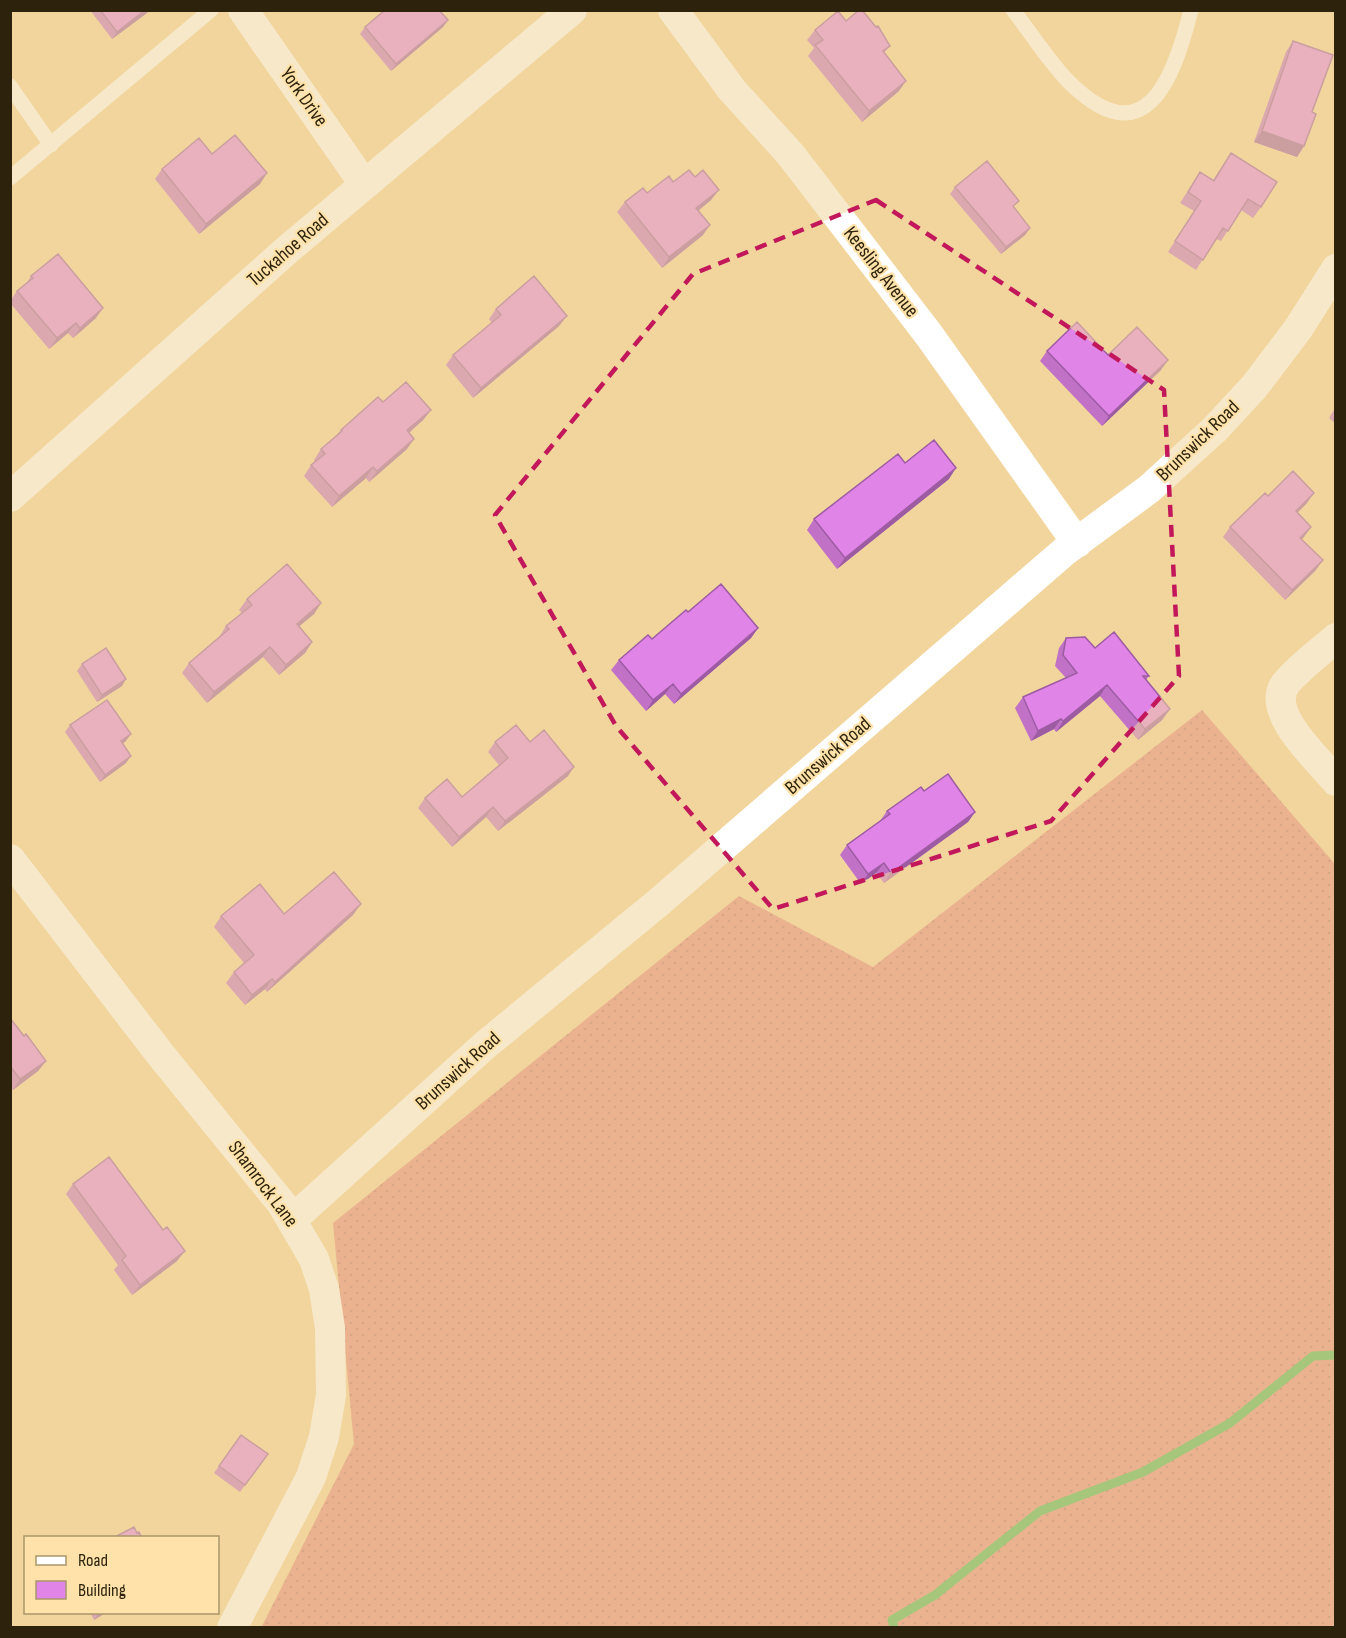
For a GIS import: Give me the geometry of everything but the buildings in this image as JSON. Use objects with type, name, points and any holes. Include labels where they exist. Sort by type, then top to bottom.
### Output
[{"type":"street","name":"York Drive","points":[[243,10],[364,184]]},
{"type":"street","name":"Tuckahoe Road","points":[[10,497],[364,184],[572,10]]},
{"type":"street","name":"Keesling Avenue","points":[[673,10],[732,90],[791,155],[929,335],[1077,543]]},
{"type":"street","name":"Brunswick Road","points":[[293,1219],[483,1046],[658,902],[1077,543],[1149,489],[1215,430],[1254,387],[1298,329],[1335,269]]},
{"type":"street","points":[[1335,638],[1286,682],[1281,693],[1280,707],[1286,720],[1335,781]]},
{"type":"street","name":"Shamrock Lane","points":[[10,859],[160,1054],[293,1219],[314,1259],[324,1289],[330,1328],[331,1395],[324,1437],[311,1477],[232,1628]]},
{"type":"lane","points":[[10,178],[211,10]]},
{"type":"lane","points":[[1013,10],[1068,80],[1105,109],[1127,115],[1142,109],[1160,92],[1184,36],[1191,10]]},
{"type":"lane","points":[[10,86],[51,145]]},
{"type":"highlighted area","points":[[876,200],[1164,390],[1179,676],[1051,821],[773,909],[616,726],[495,515],[693,274]]},
{"type":"shaded area","points":[[1202,710],[1335,864],[1335,1627],[261,1628],[354,1444],[333,1223],[739,896],[873,967]]},
{"type":"waterway","points":[[894,1628],[892,1620],[935,1595],[1040,1511],[1143,1472],[1230,1423],[1313,1356],[1336,1355]]}]
